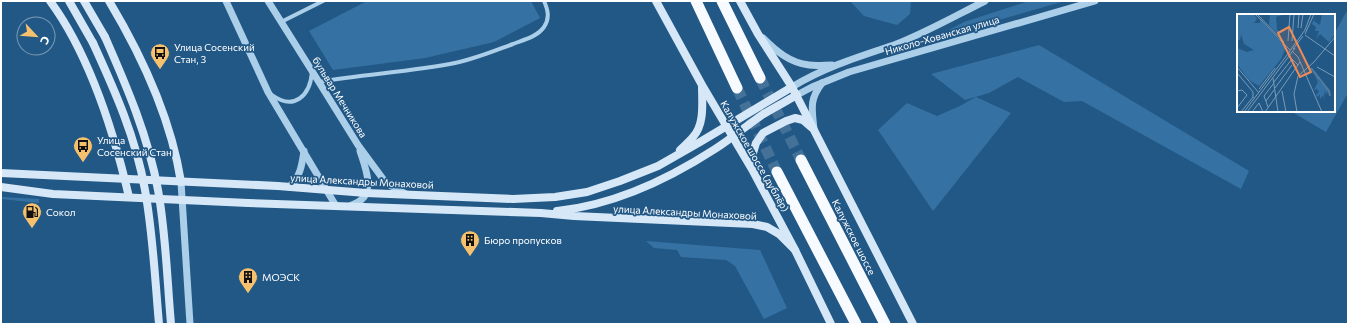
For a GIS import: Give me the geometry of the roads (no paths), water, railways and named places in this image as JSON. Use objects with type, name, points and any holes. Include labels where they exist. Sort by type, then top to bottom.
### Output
[{"type":"highway","points":[[696,1],[737,88]]},
{"type":"highway","points":[[722,1],[760,78]]},
{"type":"highway","name":"Калужское шоссе","points":[[801,160],[885,324]]},
{"type":"highway","points":[[777,172],[856,324]]},
{"type":"main road","points":[[50,1],[78,47],[98,96],[118,152],[129,197]]},
{"type":"main road","points":[[69,1],[93,43],[116,94],[128,126],[145,189],[153,245],[159,324]]},
{"type":"main road","points":[[84,1],[105,37],[129,90],[143,130],[158,189],[165,246],[171,324]]},
{"type":"main road","points":[[109,1],[125,28],[151,82],[177,162],[181,182]]},
{"type":"main road","name":"Калужское шоссе (дублёр)","points":[[656,1],[702,85],[754,171],[831,324]]},
{"type":"main road","points":[[740,1],[758,34],[792,87],[912,324]]},
{"type":"main road","points":[[671,159],[694,137],[698,130],[701,118],[702,85]]},
{"type":"main road","name":"улица Александры Монаховой","points":[[1,173],[289,187],[366,193],[513,199],[555,197],[587,192],[658,166],[792,87]]},
{"type":"main road","name":"улица Александры Монаховой","points":[[541,213],[595,204],[629,194],[681,170],[716,148],[763,114],[796,96]]},
{"type":"main road","points":[[754,171],[753,152],[756,143],[763,133],[795,118],[803,120],[814,130]]},
{"type":"main road","name":"улица Александры Монаховой","points":[[1,187],[53,194],[541,213],[581,217],[753,224],[767,227],[779,234],[795,250]]},
{"type":"street","points":[[226,1],[268,92],[336,206]]},
{"type":"street","name":"бульвар Мечникова","points":[[268,1],[358,145],[386,183],[406,194]]},
{"type":"street","points":[[281,22],[323,1]]},
{"type":"street","points":[[319,82],[442,66],[472,59],[531,37],[541,30],[546,24],[548,17],[547,8],[544,1]]},
{"type":"street","name":"Николо-Хованская улица","points":[[792,87],[834,65],[935,27],[985,1]]},
{"type":"street","name":"Николо-Хованская улица","points":[[796,96],[848,72],[1095,1]]},
{"type":"street","points":[[758,34],[781,55],[797,62],[810,65],[834,65]]},
{"type":"street","points":[[268,92],[278,99],[296,101],[303,96],[308,89],[312,80],[312,70]]},
{"type":"street","points":[[814,130],[812,102],[822,83]]},
{"type":"street","points":[[350,206],[362,199],[366,193],[368,178],[358,145]]},
{"type":"street","points":[[289,187],[294,183],[299,175],[304,151]]},
{"type":"street","points":[[181,182],[190,324]]},
{"type":"tunnel","points":[[760,78],[801,160]]},
{"type":"tunnel","points":[[737,88],[777,172]]},
{"type":"place","name":"Улица Сосенский Стан, 3","points":[[160,70]]},
{"type":"place","name":"Улица Сосенский Стан","points":[[83,163]]},
{"type":"place","name":"Сокол","points":[[32,229]]},
{"type":"place","name":"Бюро пропусков","points":[[470,257]]},
{"type":"place","name":"МОЭСК","points":[[248,294]]}]
